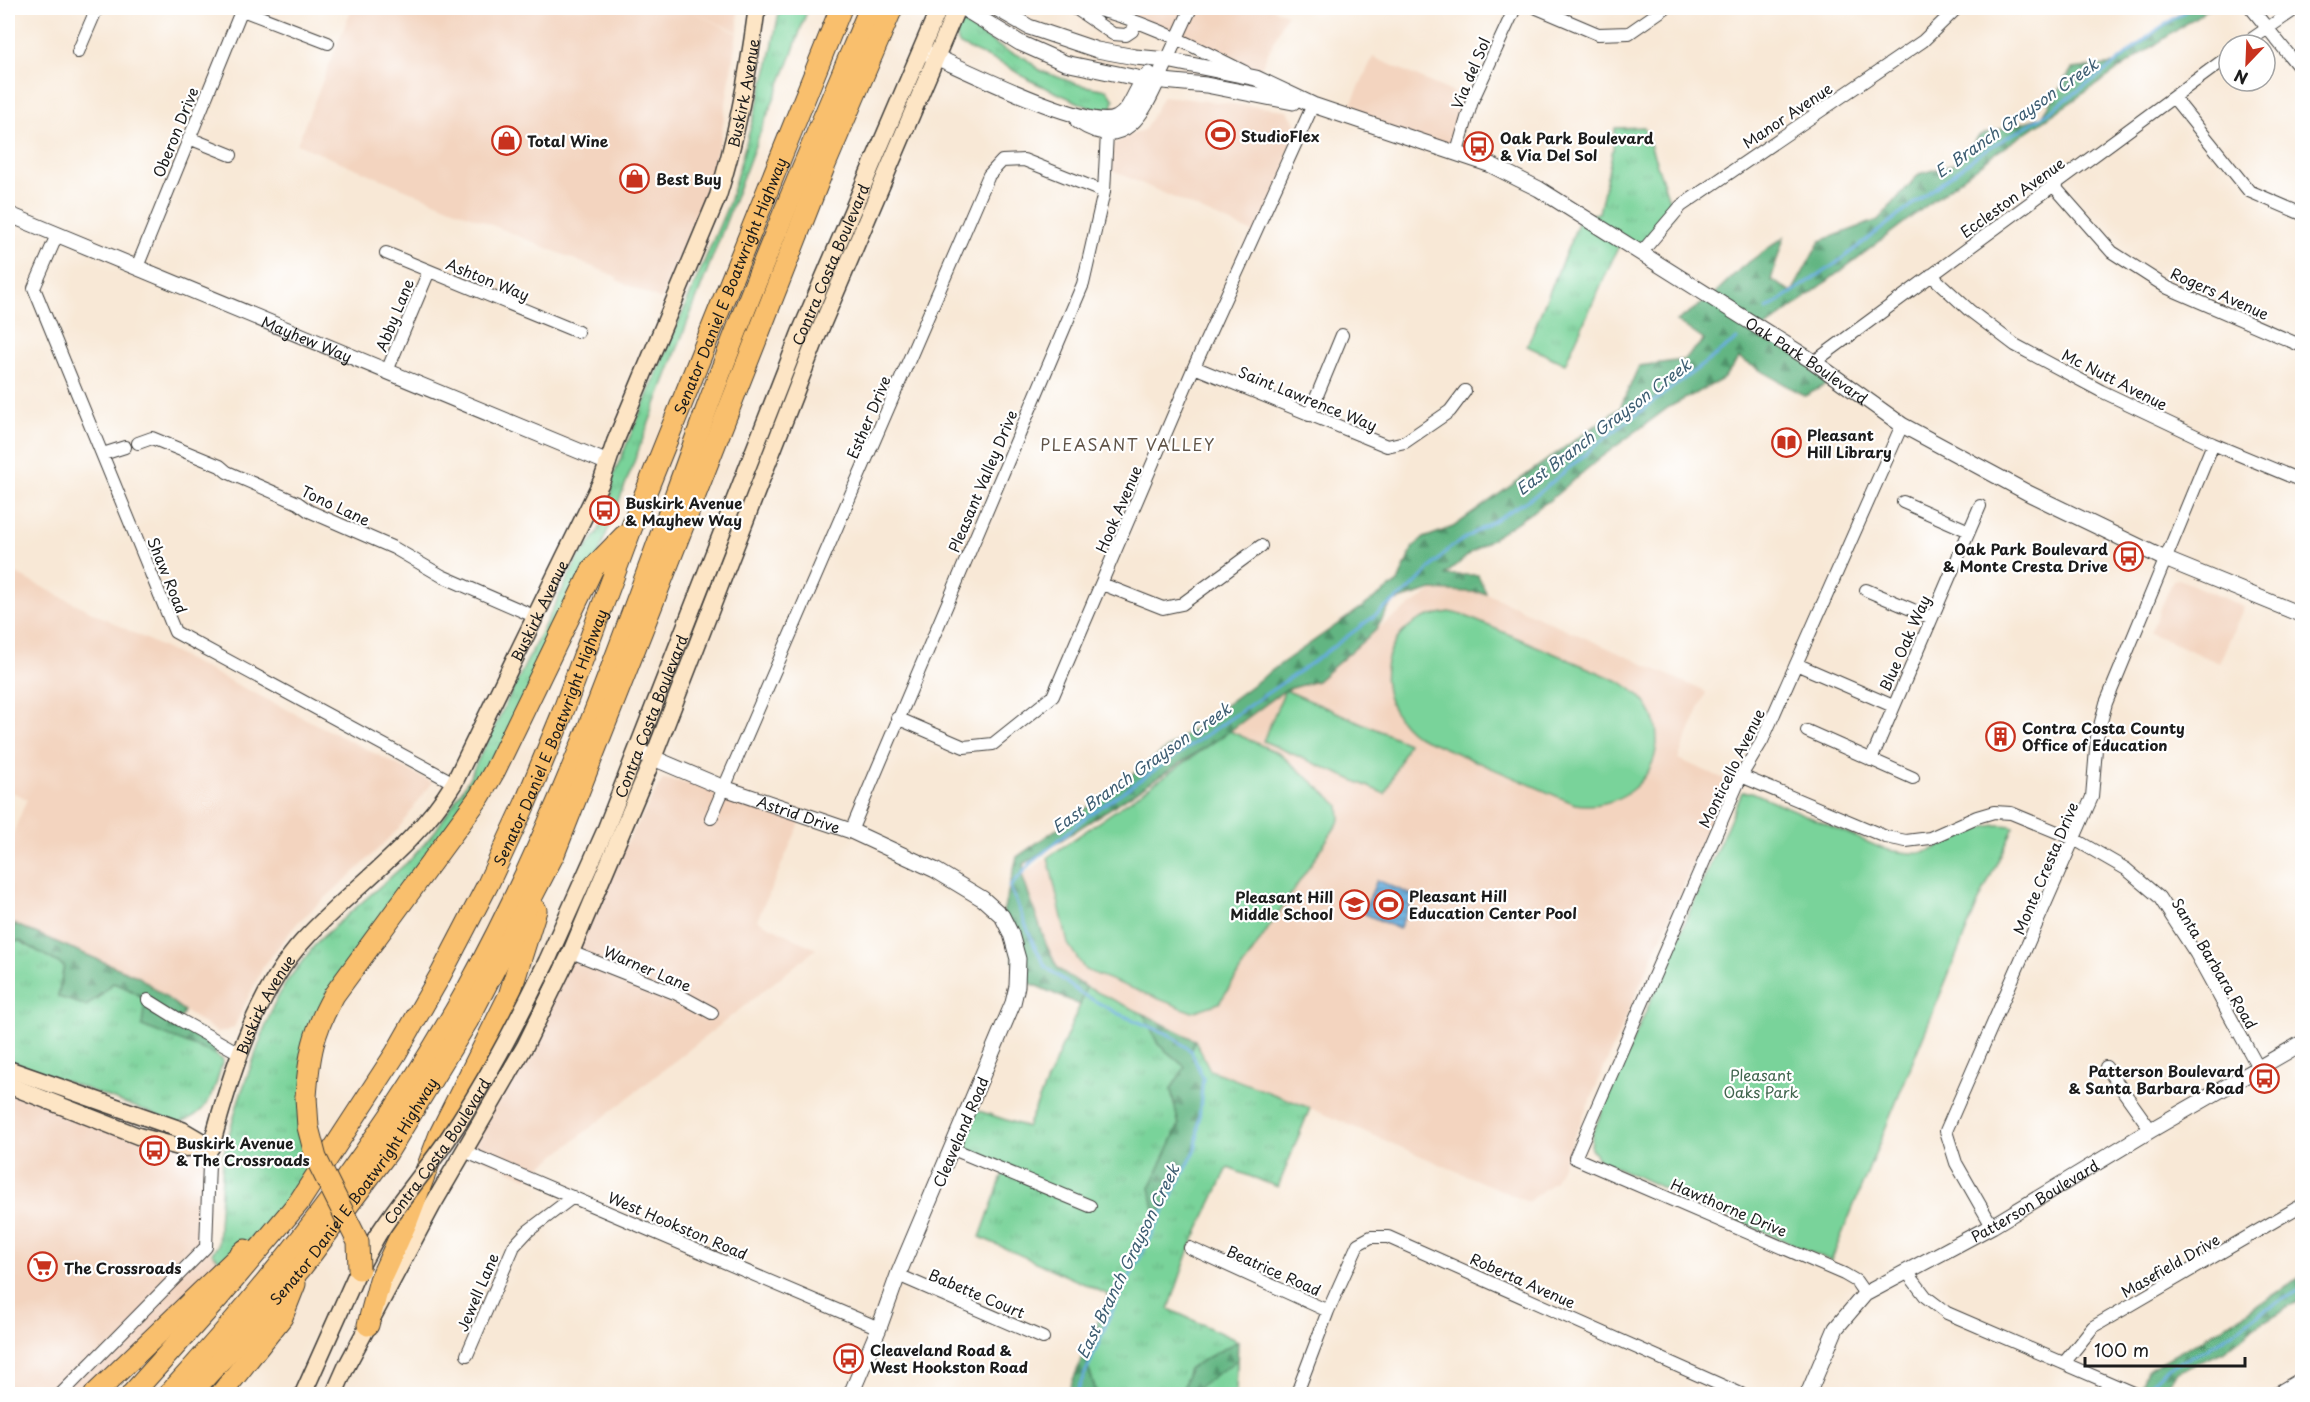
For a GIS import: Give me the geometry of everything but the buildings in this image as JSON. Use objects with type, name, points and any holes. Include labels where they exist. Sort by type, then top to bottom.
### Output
[{"type":"highway","points":[[816,66],[830,8]]},
{"type":"highway","name":"Senator Daniel E Boatwright Highway","points":[[132,1395],[299,1202],[396,1053],[488,884],[525,804],[561,717],[631,529],[841,8]]},
{"type":"highway","points":[[169,1395],[290,1254],[361,1159],[409,1089],[466,991],[510,907],[555,810],[594,714],[728,352],[870,8]]},
{"type":"highway","name":"Senator Daniel E Boatwright Highway","points":[[190,1395],[301,1268],[387,1153],[462,1031],[554,854],[824,167],[892,8]]},
{"type":"highway","points":[[359,1269],[358,1242],[316,1158],[308,1127],[306,1097],[312,1043],[320,1019],[334,995],[480,796],[495,770],[593,568],[631,529]]},
{"type":"highway","points":[[368,1325],[380,1280],[407,1221],[440,1134],[509,996],[554,854]]},
{"type":"highway","points":[[95,1395],[212,1279],[299,1202]]},
{"type":"highway","points":[[221,1395],[282,1317],[301,1268]]},
{"type":"main road","name":"Contra Costa Boulevard","points":[[334,1395],[368,1325],[432,1206],[525,1046],[571,952],[653,758],[927,53],[939,8]]},
{"type":"main road","name":"Contra Costa Boulevard","points":[[303,1395],[359,1269],[393,1211],[446,1142],[467,1110],[547,961],[605,831],[796,344],[927,53],[962,9]]},
{"type":"main road","name":"Buskirk Avenue","points":[[211,1147],[241,1054],[276,979],[303,941],[403,848],[454,783],[598,488],[718,196],[739,120],[756,10]]},
{"type":"main road","points":[[8,1069],[182,1130],[211,1147]]},
{"type":"main road","points":[[8,1085],[138,1136],[183,1148],[211,1147]]},
{"type":"street","points":[[78,52],[98,8]]},
{"type":"street","points":[[239,8],[328,43]]},
{"type":"street","name":"Oberon Drive","points":[[137,267],[239,8]]},
{"type":"street","name":"Oak Park Boulevard","points":[[996,8],[1029,27],[1071,43],[1135,57],[1167,60],[1256,78]]},
{"type":"street","name":"Oak Park Boulevard","points":[[1074,9],[1091,8],[1136,22],[1177,38],[1313,105],[1457,152],[1511,174],[1814,362],[1902,425],[2030,494],[2165,558],[2302,615]]},
{"type":"street","points":[[927,53],[1065,112],[1101,122],[1115,120],[1124,113],[1167,60],[1191,8]]},
{"type":"street","name":"Via del Sol","points":[[1457,152],[1472,101],[1515,8]]},
{"type":"street","points":[[1537,8],[1598,34],[1629,33],[1665,8]]},
{"type":"street","name":"Manor Avenue","points":[[1641,253],[1681,206],[1923,41],[1957,8]]},
{"type":"street","points":[[2251,8],[2302,71]]},
{"type":"street","points":[[2259,33],[2297,8]]},
{"type":"street","name":"Oak Park Boulevard","points":[[962,9],[1041,54],[1065,63],[1149,80],[1206,85],[1313,105]]},
{"type":"street","name":"Oak Park Boulevard","points":[[1074,9],[1113,34],[1120,36],[1132,31],[1136,22]]},
{"type":"street","name":"Eccleston Avenue","points":[[1814,362],[2217,65]]},
{"type":"street","points":[[1065,112],[1097,132],[1117,132],[1134,122],[1140,115],[1149,80]]},
{"type":"street","points":[[2174,98],[2249,191],[2302,214]]},
{"type":"street","name":"Hook Avenue","points":[[897,718],[964,747],[993,744],[1053,696],[1194,367],[1313,105]]},
{"type":"street","name":"Pleasant Valley Drive","points":[[851,831],[1083,284],[1104,192],[1107,133]]},
{"type":"street","points":[[189,138],[231,155]]},
{"type":"street","name":"Esther Drive","points":[[711,818],[989,175],[1002,161],[1024,160],[1104,192]]},
{"type":"street","name":"Rogers Avenue","points":[[2054,185],[2112,252],[2168,288],[2302,346]]},
{"type":"street","name":"Mayhew Way","points":[[8,214],[608,463]]},
{"type":"street","name":"Shaw Road","points":[[57,235],[34,288],[174,633],[454,783]]},
{"type":"street","name":"Ashton Way","points":[[386,253],[578,332]]},
{"type":"street","name":"Abby Lane","points":[[387,371],[429,271]]},
{"type":"street","name":"Mc Nutt Avenue","points":[[1931,274],[1969,310],[2015,345],[2101,391],[2212,444],[2302,481]]},
{"type":"street","points":[[1310,415],[1342,335]]},
{"type":"street","name":"Saint Lawrence Way","points":[[1194,367],[1387,446],[1405,442],[1450,411],[1465,391]]},
{"type":"street","name":"Monticello Avenue","points":[[1575,1158],[1741,776],[1762,741],[1902,425]]},
{"type":"street","name":"Tono Lane","points":[[103,454],[152,438],[220,466],[227,472],[298,503],[309,511],[394,548],[442,576],[536,617]]},
{"type":"street","name":"Monte Cresta Drive","points":[[1992,1226],[1956,1163],[1946,1131],[2092,797],[2097,737],[2106,703],[2212,444]]},
{"type":"street","points":[[1904,502],[1969,531]]},
{"type":"street","name":"Blue Oak Way","points":[[1871,760],[1980,506]]},
{"type":"street","points":[[1102,584],[1163,608],[1182,604],[1261,546]]},
{"type":"street","points":[[1866,590],[1932,618]]},
{"type":"street","points":[[1796,664],[1893,706]]},
{"type":"street","points":[[1807,731],[1913,778]]},
{"type":"street","name":"Astrid Drive","points":[[635,751],[724,788],[851,831],[935,870],[959,884]]},
{"type":"street","name":"Santa Barbara Road","points":[[1741,776],[1886,837],[1906,841],[1929,838],[1994,812],[2011,813],[2074,839],[2126,869],[2159,897],[2196,954],[2259,1069]]},
{"type":"street","name":"Cleaveland Road","points":[[851,1395],[898,1275],[1013,1003],[1018,978],[1018,959],[1011,934],[1002,916],[983,898],[959,884]]},
{"type":"street","name":"Warner Lane","points":[[571,952],[677,994],[712,1013]]},
{"type":"street","points":[[148,1000],[241,1054]]},
{"type":"street","name":"Patterson Boulevard","points":[[1808,1395],[1836,1328],[1865,1294],[1992,1226],[2151,1130],[2302,1043]]},
{"type":"street","points":[[2106,1067],[2151,1130]]},
{"type":"street","points":[[61,1395],[206,1247],[211,1147]]},
{"type":"street","points":[[953,1149],[1090,1206]]},
{"type":"street","name":"West Hookston Road","points":[[464,1151],[879,1328]]},
{"type":"street","name":"Hawthorne Drive","points":[[1575,1158],[1844,1274],[1856,1281],[1865,1294]]},
{"type":"street","name":"Jewell Lane","points":[[467,1355],[514,1246],[528,1231],[573,1197]]},
{"type":"street","name":"Masefield Drive","points":[[2064,1363],[2093,1327],[2302,1204]]},
{"type":"street","name":"Roberta Avenue","points":[[1328,1311],[1358,1244],[1371,1237],[1388,1237],[1741,1395]]},
{"type":"street","name":"Beatrice Road","points":[[1190,1248],[1328,1311],[1297,1393],[1301,1395]]},
{"type":"street","points":[[1907,1272],[1926,1297],[1947,1313],[2135,1395]]},
{"type":"street","name":"Babette Court","points":[[898,1275],[1043,1338]]},
{"type":"street","points":[[2275,1395],[2302,1378]]},
{"type":"shaded area","points":[[352,8],[738,8],[738,32],[685,9],[737,33],[721,136],[704,199],[661,300],[616,280],[617,277],[297,144]]},
{"type":"shaded area","points":[[1071,8],[1272,8],[1287,14],[1260,70],[1160,27]]},
{"type":"shaded area","points":[[1373,57],[1472,101],[1457,152],[1345,117]]},
{"type":"shaded area","points":[[1163,96],[1287,110],[1297,125],[1309,131],[1260,236],[1109,169],[1110,145],[1145,129]]},
{"type":"shaded area","points":[[10,571],[432,782],[398,829],[358,869],[298,922],[263,967],[234,1027],[225,1032],[217,1032],[184,1011],[139,977],[14,924],[8,937],[8,846],[27,799],[8,790],[8,574]]},
{"type":"shaded area","name":"Pleasant Hill Middle School","points":[[1452,578],[1706,692],[1678,759],[1729,781],[1555,1181],[1528,1202],[1310,1108],[1210,1070],[1194,1040],[1177,1029],[1086,987],[1058,969],[1046,944],[1022,875],[1230,731],[1285,690]]},
{"type":"shaded area","points":[[2179,579],[2244,607],[2219,663],[2150,633],[2173,580]]},
{"type":"shaded area","points":[[663,779],[724,788],[804,814],[757,920],[816,949],[527,1178],[464,1151],[591,906]]},
{"type":"shaded area","name":"The Crossroads","points":[[8,1085],[138,1136],[211,1147],[206,1247],[226,1267],[95,1394],[8,1394]]},
{"type":"green space","points":[[780,8],[808,8],[596,561],[495,770],[312,1043],[316,1158],[299,1202],[226,1267],[212,1253],[218,1245],[223,1156],[239,1099],[273,1006],[287,981],[318,941],[411,859],[436,830],[466,784],[578,558],[592,541],[602,523],[609,504],[613,482],[611,481],[729,203],[769,63]]},
{"type":"green space","points":[[2187,8],[2209,8],[1993,155],[1763,330],[1837,379],[1805,396],[1739,358],[1723,379],[1669,407],[1600,458],[1550,500],[1472,552],[1445,575],[1478,575],[1486,593],[1432,590],[1392,602],[1376,630],[1317,681],[1285,690],[1230,731],[1024,864],[1022,875],[1046,944],[1058,969],[1086,987],[1080,1005],[1018,978],[1002,916],[1017,857],[1282,663],[1398,582],[1413,547],[1424,538],[1453,527],[1620,408],[1639,366],[1683,360],[1704,340],[1677,321],[1711,297],[1742,267],[1784,237],[1771,280],[1792,292],[1820,241],[1878,220],[1919,174],[1955,164],[1980,135],[2042,117],[2072,69],[2115,64]]},
{"type":"green space","points":[[961,22],[1005,50],[1025,58],[1041,71],[1080,85],[1107,90],[1114,100],[1112,108],[1102,113],[1097,111],[960,45],[957,37]]},
{"type":"green space","points":[[1644,127],[1674,214],[1641,253],[1621,241],[1565,364],[1527,346],[1581,216],[1599,213],[1613,149],[1615,128]]},
{"type":"green space","points":[[1449,612],[1463,615],[1621,682],[1637,694],[1652,714],[1657,738],[1655,757],[1641,781],[1630,791],[1604,803],[1575,804],[1417,736],[1404,725],[1394,711],[1388,696],[1387,664],[1392,648],[1401,635],[1414,623],[1426,617]]},
{"type":"green space","points":[[1285,690],[1408,743],[1385,794],[1263,741]]},
{"type":"green space","points":[[1230,731],[1280,754],[1339,805],[1340,820],[1219,1003],[1192,1012],[1085,970],[1068,944],[1048,857]]},
{"type":"green space","name":"Pleasant Oaks Park","points":[[1742,792],[1752,792],[1881,848],[1905,853],[1931,850],[1989,826],[2014,827],[1977,905],[1831,1261],[1599,1160],[1591,1149],[1592,1134]]},
{"type":"green space","points":[[14,924],[139,977],[184,1011],[180,1020],[225,1045],[214,1054],[142,1026],[145,999],[126,987],[113,983],[87,1006],[58,997],[64,966],[20,941],[10,941]]},
{"type":"green space","points":[[10,941],[20,941],[64,966],[58,996],[97,999],[113,983],[129,989],[157,1007],[223,1060],[214,1090],[205,1107],[189,1119],[178,1123],[8,1060],[8,944]]},
{"type":"green space","points":[[1086,987],[1144,1014],[1158,1044],[1186,1067],[1171,1090],[1179,1125],[1150,1188],[1199,1109],[1203,1078],[1191,1051],[1195,1040],[1210,1070],[1310,1108],[1278,1187],[1228,1168],[1190,1248],[1169,1309],[1238,1341],[1189,1368],[1182,1394],[1095,1394],[1097,1393],[1087,1364],[1103,1331],[1109,1295],[980,1237],[1004,1171],[953,1149],[970,1108],[1027,1127]]},
{"type":"green space","points":[[1144,1014],[1195,1040],[1191,1051],[1203,1078],[1196,1149],[1157,1225],[1150,1188],[1179,1125],[1171,1089],[1185,1067],[1158,1044]]},
{"type":"green space","points":[[2302,1276],[2302,1299],[2258,1325],[2223,1352],[2177,1372],[2159,1394],[2138,1394],[2147,1370],[2217,1331]]},
{"type":"green space","points":[[1109,1295],[1103,1331],[1087,1364],[1097,1394],[1067,1394]]},
{"type":"green space","points":[[1238,1341],[1236,1390],[1225,1394],[1182,1394],[1189,1368]]},
{"type":"green space","points":[[1237,1360],[1236,1394],[1196,1394],[1200,1386]]},
{"type":"water","name":"Pleasant Hill Education Center Pool","points":[[1377,880],[1414,896],[1399,929],[1363,913]]},
{"type":"waterway","name":"E. Branch Grayson Creek","points":[[1767,309],[1835,264],[1982,152],[2042,117],[2115,64],[2158,29],[2190,8]]},
{"type":"waterway","name":"East Branch Grayson Creek","points":[[1076,1394],[1107,1321],[1196,1149],[1203,1078],[1191,1051],[1170,1035],[1119,1014],[1080,993],[1046,967],[1034,945],[1010,887],[1031,863],[1086,817],[1313,662],[1409,590],[1451,547],[1539,493],[1601,441],[1737,339]]},
{"type":"waterway","points":[[2152,1383],[2165,1369],[2207,1349],[2266,1309],[2302,1289]]},
{"type":"place","name":"StudioFlex","points":[[1220,135]]},
{"type":"place","name":"Total Wine","points":[[506,140]]},
{"type":"place","name":"Oak Park Boulevard & Via Del Sol","points":[[1479,146]]},
{"type":"place","name":"Best Buy","points":[[635,178]]},
{"type":"place","name":"Pleasant Hill Library","points":[[1786,443]]},
{"type":"place","name":"Buskirk Avenue & Mayhew Way","points":[[604,511]]},
{"type":"place","name":"Oak Park Boulevard & Monte Cresta Drive","points":[[2129,557]]},
{"type":"place","name":"Contra Costa County Office of Education","points":[[2001,736]]},
{"type":"place","name":"Pleasant Hill Education Center Pool","points":[[1388,904]]},
{"type":"place","name":"Pleasant Hill Middle School","points":[[1354,905]]},
{"type":"place","name":"Patterson Boulevard & Santa Barbara Road","points":[[2265,1079]]},
{"type":"place","name":"Buskirk Avenue & The Crossroads","points":[[155,1151]]},
{"type":"place","name":"The Crossroads","points":[[43,1267]]},
{"type":"place","name":"Cleaveland Road & West Hookston Road","points":[[849,1358]]},
{"type":"district","name":"PLEASANT VALLEY","points":[[1128,444]]}]
